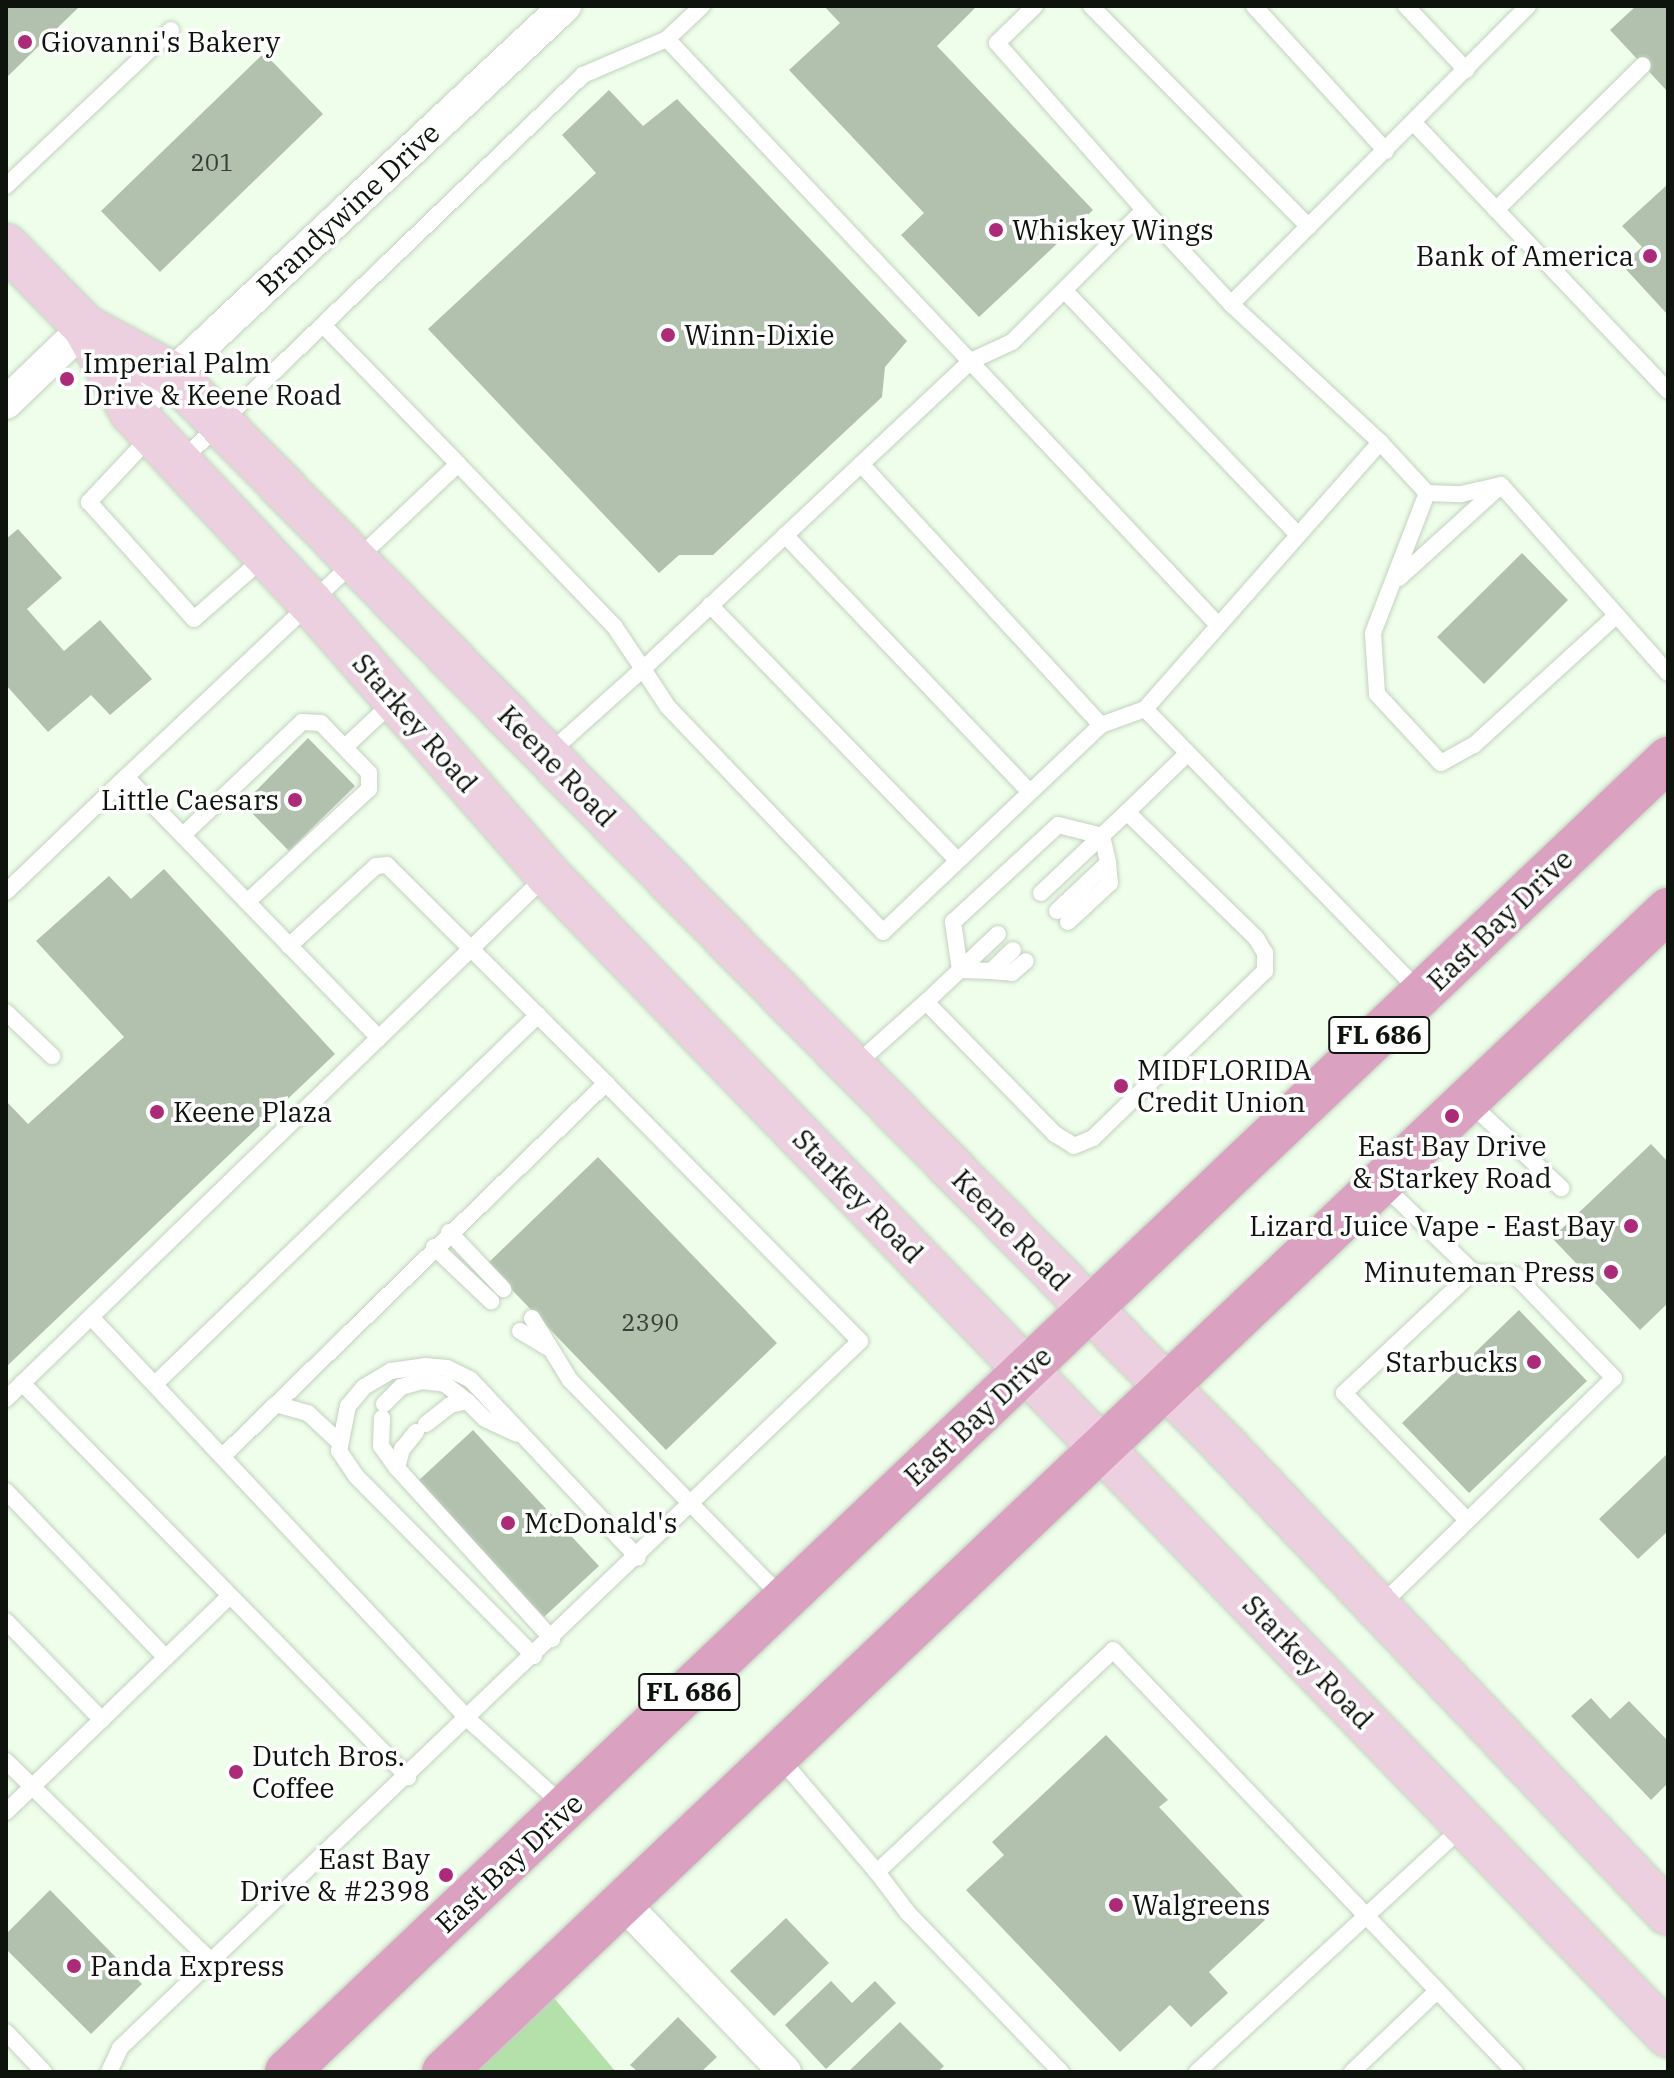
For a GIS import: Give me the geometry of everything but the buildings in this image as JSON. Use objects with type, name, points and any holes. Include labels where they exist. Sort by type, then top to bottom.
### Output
[{"type":"main road","name":"Keene Road","points":[[6,246],[85,327],[172,374],[1090,1311]]},
{"type":"main road","name":"Starkey Road","points":[[85,327],[154,437],[310,602],[547,874],[1668,2035]]},
{"type":"main road","name":"East Bay Drive","points":[[287,2072],[1668,759]]},
{"type":"main road","points":[[444,2072],[1470,1103],[1668,910]]},
{"type":"main road","points":[[1090,1311],[1379,1607],[1668,1913]]},
{"type":"main road","points":[[327,2072],[384,1980]]},
{"type":"street","name":"Brandywine Drive","points":[[154,437],[172,374],[565,6]]},
{"type":"street","points":[[6,403],[85,327]]},
{"type":"street","points":[[623,1903],[785,2072]]},
{"type":"lane","points":[[266,556],[194,619],[89,502],[154,437],[220,424],[583,75],[667,39],[702,6]]},
{"type":"lane","points":[[1035,6],[997,43],[1231,304],[1380,442],[1427,493],[1461,494],[1501,485]]},
{"type":"lane","points":[[1091,6],[1309,227]]},
{"type":"lane","points":[[1254,6],[1386,151]]},
{"type":"lane","points":[[1406,6],[1466,70]]},
{"type":"lane","points":[[1231,304],[1528,6]]},
{"type":"lane","points":[[6,186],[171,30]]},
{"type":"lane","points":[[667,39],[1218,625]]},
{"type":"lane","points":[[1496,210],[1643,65]]},
{"type":"lane","points":[[1414,123],[1668,391]]},
{"type":"lane","points":[[547,755],[971,361],[1012,342],[1144,210]]},
{"type":"lane","points":[[1064,290],[1298,535]]},
{"type":"lane","points":[[324,326],[614,626],[668,707],[883,932],[1101,725],[1145,709],[1380,442]]},
{"type":"lane","points":[[6,892],[458,464]]},
{"type":"lane","points":[[861,464],[1101,725]]},
{"type":"lane","points":[[1391,585],[1501,485]]},
{"type":"lane","points":[[1501,485],[1668,673]]},
{"type":"lane","points":[[1427,493],[1373,633],[1377,694],[1441,763],[1474,745],[1616,616]]},
{"type":"lane","points":[[785,535],[1030,792]]},
{"type":"lane","points":[[710,605],[957,860]]},
{"type":"lane","points":[[345,747],[395,700]]},
{"type":"lane","points":[[1145,709],[1422,995]]},
{"type":"lane","points":[[183,835],[302,722],[321,723],[345,747],[369,773],[369,789],[247,902]]},
{"type":"lane","points":[[1041,893],[1187,754]]},
{"type":"lane","points":[[126,777],[379,1038]]},
{"type":"lane","points":[[926,1002],[1055,1134],[1074,1146],[1093,1138],[1265,971],[1265,953],[1256,938],[1127,812]]},
{"type":"lane","points":[[960,970],[953,922],[1058,825],[1102,836]]},
{"type":"lane","points":[[1062,916],[1110,883],[1102,836]]},
{"type":"lane","points":[[109,2072],[120,2048],[469,1720],[860,1341],[387,865],[376,866],[289,946]]},
{"type":"lane","points":[[6,1399],[547,874]]},
{"type":"lane","points":[[852,1068],[998,934]]},
{"type":"lane","points":[[960,970],[991,971],[1020,956]]},
{"type":"lane","points":[[6,1012],[52,1056]]},
{"type":"lane","points":[[155,1384],[538,1015]]},
{"type":"lane","points":[[224,1455],[449,1232],[606,1083]]},
{"type":"lane","points":[[1470,1103],[1561,1188]]},
{"type":"lane","points":[[1379,1607],[1614,1378],[1515,1275],[1473,1272],[1383,1185]]},
{"type":"lane","points":[[434,1247],[497,1295],[449,1232]]},
{"type":"lane","points":[[1467,1520],[1344,1393],[1473,1272]]},
{"type":"lane","points":[[91,1317],[224,1455],[469,1720],[567,1809]]},
{"type":"lane","points":[[532,1318],[570,1380],[784,1599]]},
{"type":"lane","points":[[520,1331],[552,1351]]},
{"type":"lane","points":[[337,1440],[348,1406],[364,1387],[391,1371],[425,1366],[447,1368],[470,1379],[638,1558]]},
{"type":"lane","points":[[525,1438],[485,1419],[445,1384],[422,1381],[401,1387],[383,1411],[381,1446],[397,1468],[552,1639]]},
{"type":"lane","points":[[22,1383],[408,1777]]},
{"type":"lane","points":[[397,1468],[402,1449],[421,1428],[450,1405],[467,1401]]},
{"type":"lane","points":[[276,1404],[308,1413],[337,1440],[356,1476],[534,1656]]},
{"type":"lane","points":[[6,1491],[166,1658]]},
{"type":"lane","points":[[6,1812],[229,1597]]},
{"type":"lane","points":[[6,1621],[102,1720]]},
{"type":"lane","points":[[877,1872],[1113,1650],[1515,2072]]},
{"type":"lane","points":[[778,1756],[908,1913],[1061,2072]]},
{"type":"lane","points":[[6,1761],[211,1961]]},
{"type":"lane","points":[[1197,2072],[1466,1825]]},
{"type":"lane","points":[[1352,2072],[1437,1991]]},
{"type":"lane","points":[[6,2032],[44,2072]]},
{"type":"green space","points":[[554,1998],[616,2072],[476,2072]]},
{"type":"place","name":"Giovanni's Bakery","points":[[25,42]]},
{"type":"place","name":"Whiskey Wings","points":[[996,230]]},
{"type":"place","name":"Bank of America","points":[[1650,256]]},
{"type":"place","name":"Winn-Dixie","points":[[668,335]]},
{"type":"place","name":"Imperial Palm Drive & Keene Road","points":[[67,379]]},
{"type":"place","name":"Little Caesars","points":[[295,800]]},
{"type":"place","name":"MIDFLORIDA Credit Union","points":[[1121,1086]]},
{"type":"place","name":"Keene Plaza","points":[[157,1112]]},
{"type":"place","name":"East Bay Drive & Starkey Road","points":[[1452,1116]]},
{"type":"place","name":"Lizard Juice Vape - East Bay","points":[[1631,1226]]},
{"type":"place","name":"Minuteman Press","points":[[1611,1272]]},
{"type":"place","name":"Starbucks","points":[[1534,1362]]},
{"type":"place","name":"McDonald's","points":[[508,1523]]},
{"type":"place","name":"Dutch Bros. Coffee","points":[[236,1772]]},
{"type":"place","name":"East Bay Drive & #2398","points":[[446,1875]]},
{"type":"place","name":"Walgreens","points":[[1116,1905]]},
{"type":"place","name":"Panda Express","points":[[74,1966]]}]
